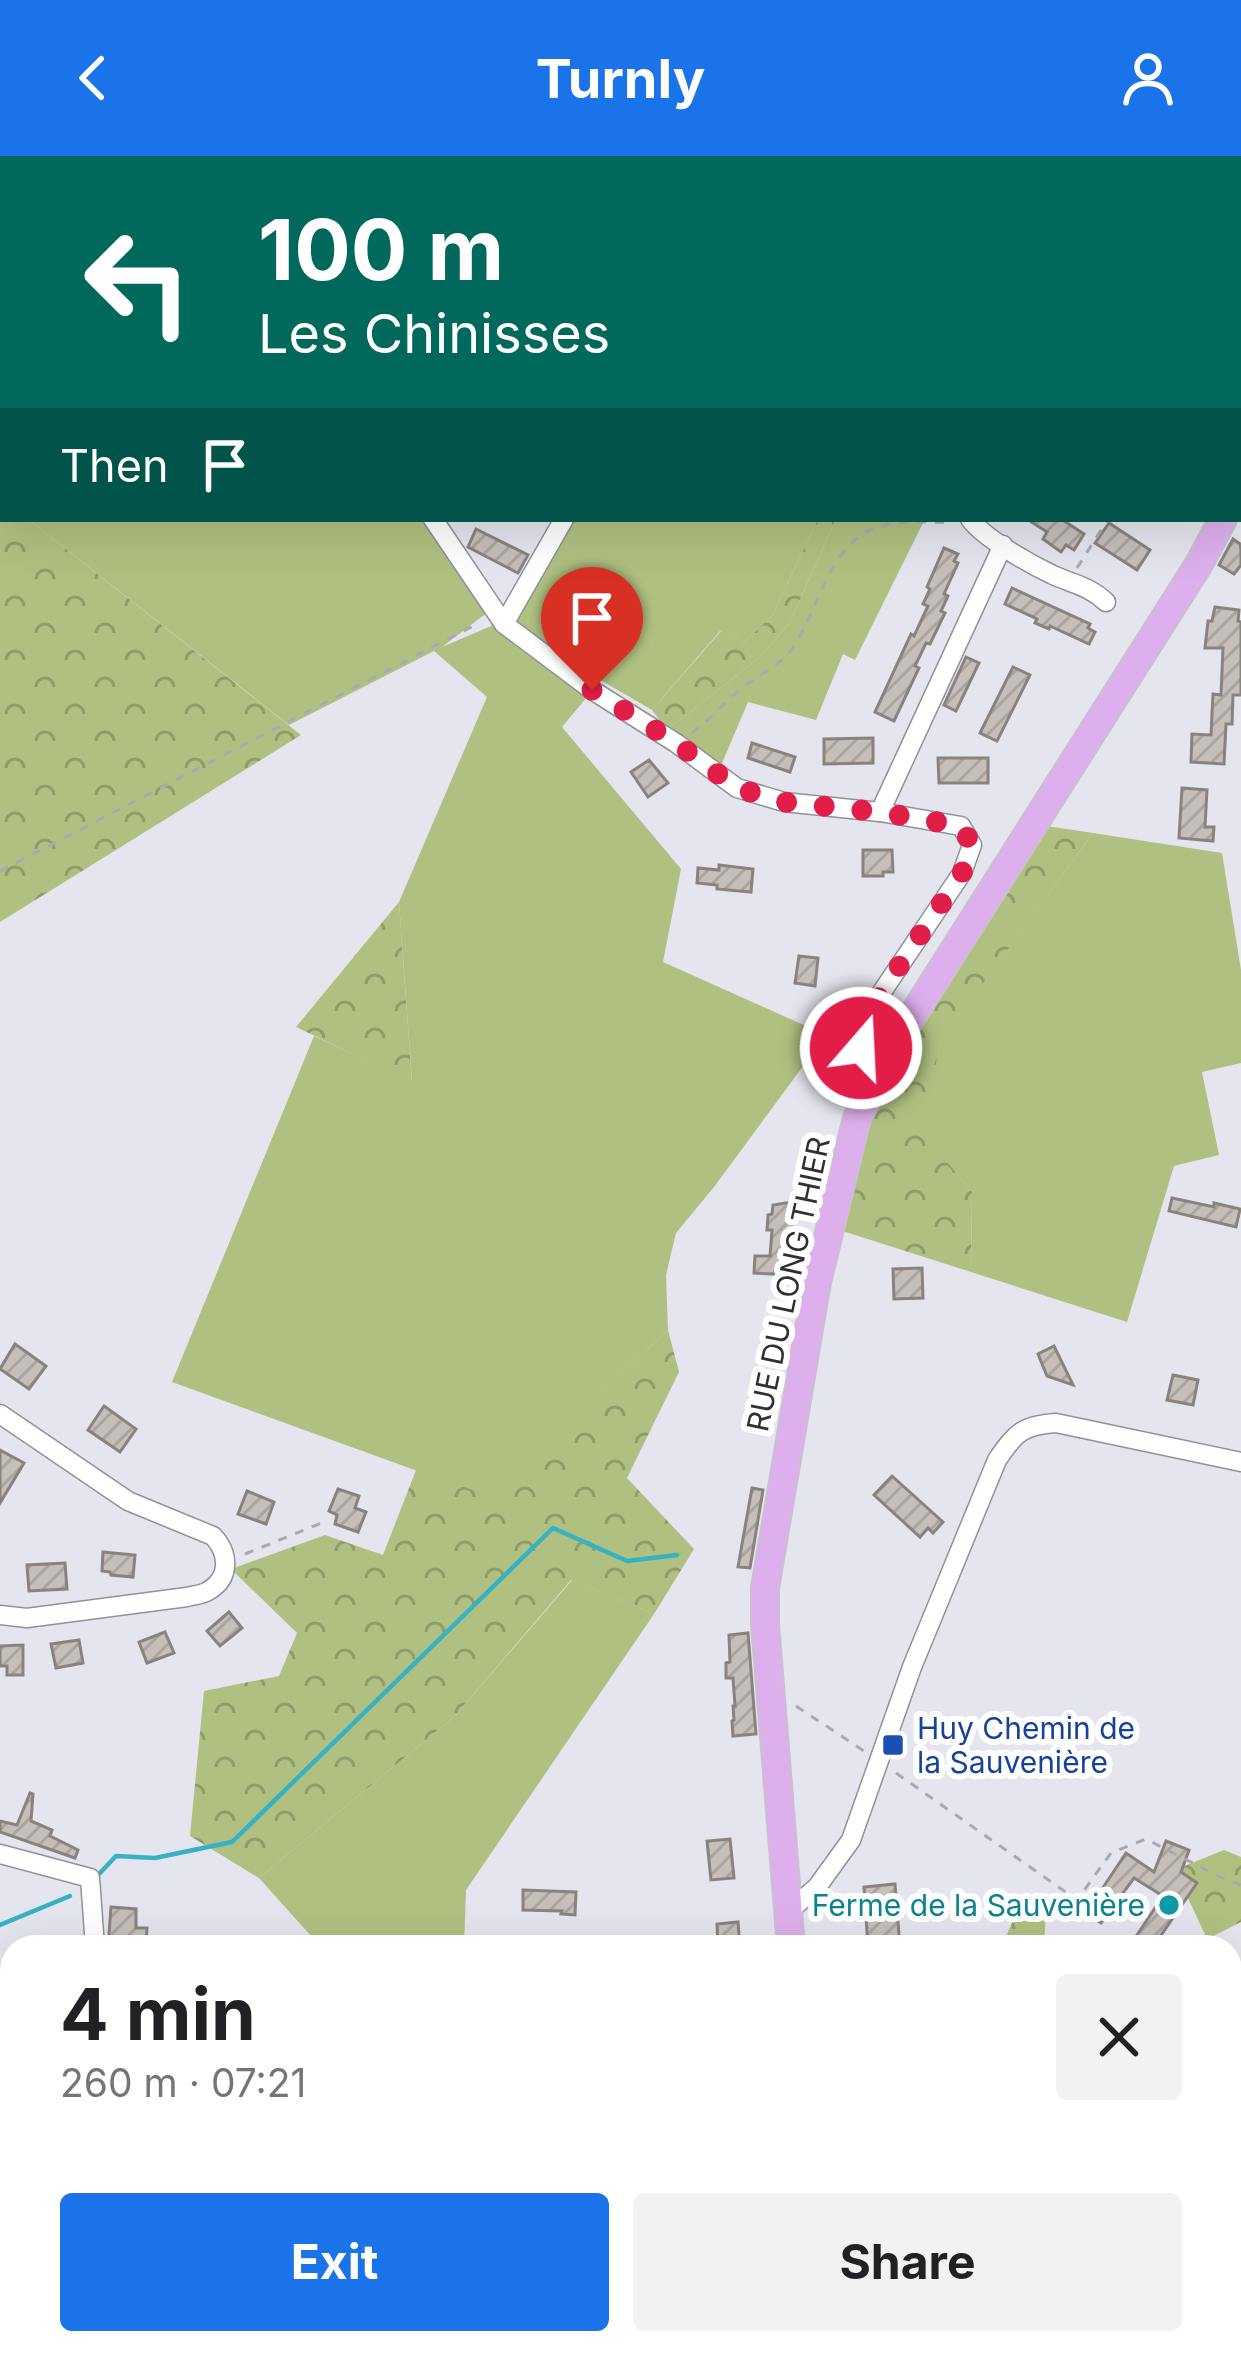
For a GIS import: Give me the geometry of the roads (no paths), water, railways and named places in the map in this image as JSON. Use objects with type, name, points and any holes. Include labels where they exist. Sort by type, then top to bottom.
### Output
[{"type":"main road","name":"RUE DU LONG THIER","points":[[790,1935],[765,1588],[817,1282],[857,1118],[884,1061],[1221,522]]},
{"type":"street","points":[[435,522],[500,619],[592,690],[737,788],[784,802],[961,826],[972,845],[962,873],[857,1029],[861,1048],[884,1061]]},
{"type":"street","points":[[500,619],[562,522]]},
{"type":"street","points":[[967,522],[1056,576],[1089,588],[1106,602]]},
{"type":"street","points":[[880,812],[1004,545]]},
{"type":"street","points":[[0,1414],[128,1501],[214,1536],[227,1562],[223,1577],[209,1591],[188,1597],[27,1618],[0,1615]]},
{"type":"street","points":[[789,1911],[818,1887],[850,1840],[912,1667],[997,1460],[1010,1440],[1030,1424],[1056,1423],[1241,1462]]},
{"type":"street","points":[[0,1854],[90,1878],[94,1935]]},
{"type":"waterway","points":[[100,1873],[116,1856],[155,1858],[232,1842],[553,1528],[627,1561],[677,1555]]},
{"type":"waterway","points":[[0,1925],[70,1896]]},
{"type":"place","name":"Huy Chemin de la Sauvenière","points":[[893,1745]]},
{"type":"place","name":"Ferme de la Sauvenière","points":[[1169,1905]]}]
